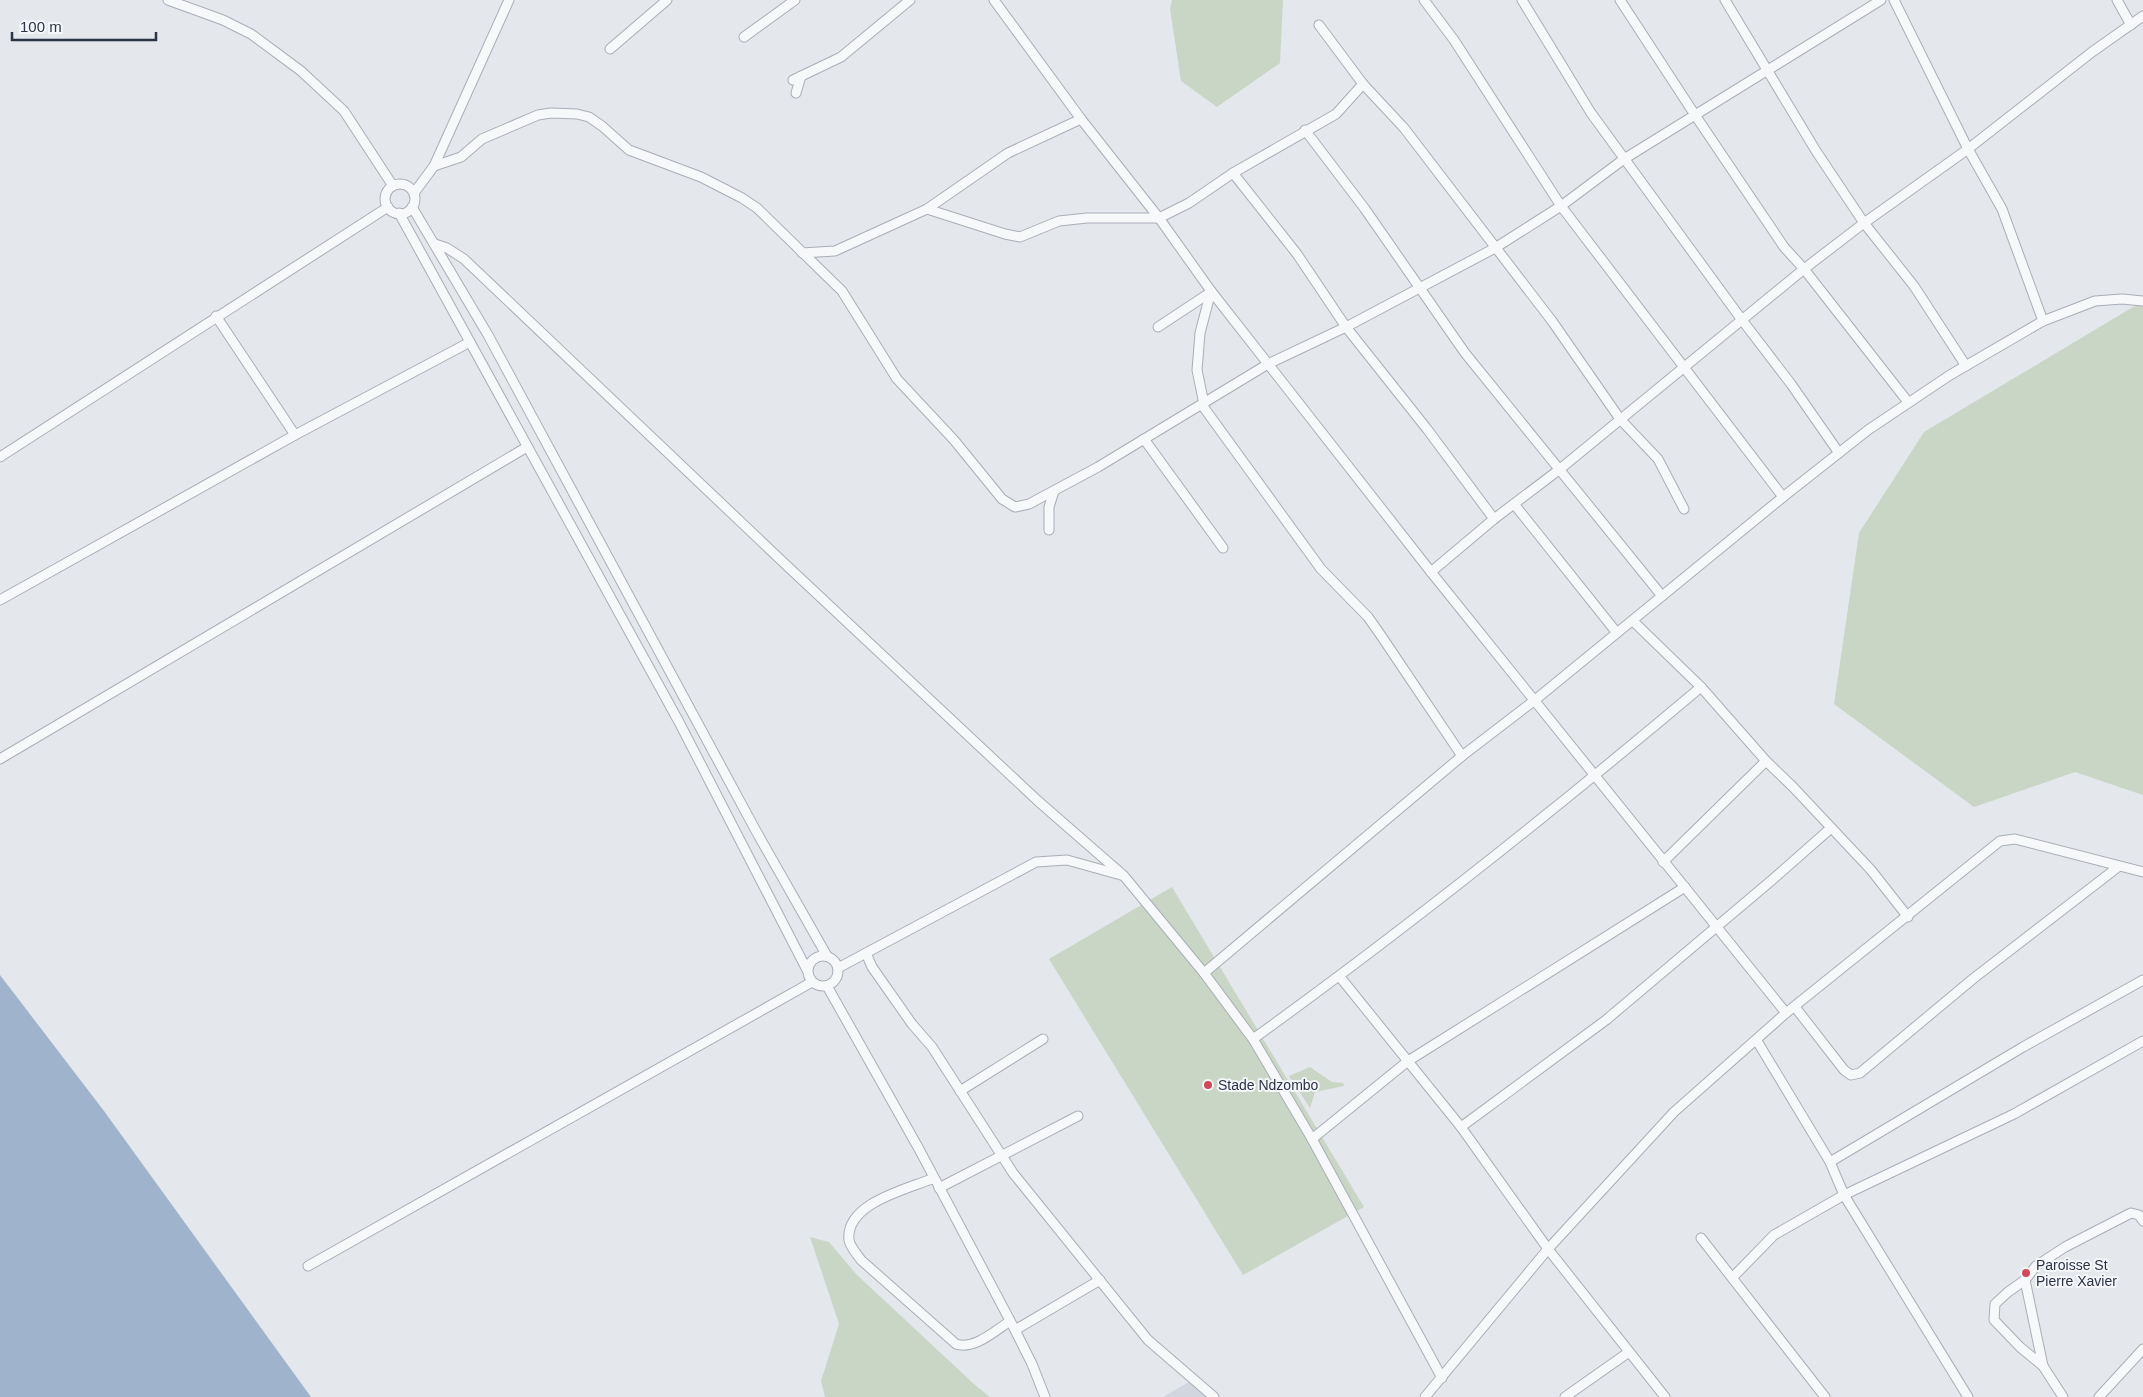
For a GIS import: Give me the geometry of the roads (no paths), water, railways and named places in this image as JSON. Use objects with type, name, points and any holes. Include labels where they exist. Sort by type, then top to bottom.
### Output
[{"type":"street","points":[[168,0],[223,20],[251,34],[301,71],[344,111],[393,186]]},
{"type":"street","points":[[399,213],[406,212],[412,207],[414,193],[434,166],[509,0]]},
{"type":"street","points":[[610,49],[667,0]]},
{"type":"street","points":[[744,37],[782,4],[795,0]]},
{"type":"street","points":[[796,93],[797,78],[841,57],[910,0]]},
{"type":"street","points":[[994,0],[1081,119],[1159,218],[1211,292],[1431,572],[1786,1014]]},
{"type":"street","points":[[1424,0],[1454,40],[1562,206],[1783,497]]},
{"type":"street","points":[[1522,0],[1591,113],[1791,384],[1839,453]]},
{"type":"street","points":[[1620,0],[1694,115],[1775,234],[1908,402]]},
{"type":"street","points":[[1725,0],[1767,72],[1864,223],[1914,286],[1966,366]]},
{"type":"street","points":[[434,166],[461,157],[482,139],[538,115],[552,113],[577,114],[589,117],[629,150],[701,177],[742,198],[757,208],[846,296],[897,379],[954,440],[1002,499],[1015,507],[1029,504],[1054,491],[1144,440],[1268,364],[1346,327],[1495,248],[1562,206],[1624,159],[1767,72],[1880,0]]},
{"type":"street","points":[[1894,0],[1968,149],[2006,219],[2043,321]]},
{"type":"street","points":[[2117,0],[2131,25]]},
{"type":"street","points":[[1431,572],[1494,519],[1560,470],[1804,269],[1864,223],[1968,149],[2092,52],[2143,16]]},
{"type":"street","points":[[1319,25],[1363,84],[1404,128],[1552,321],[1620,419],[1658,459],[1684,509]]},
{"type":"street","points":[[927,209],[1016,237],[1025,236],[1059,221],[1159,218],[1189,203],[1233,173],[1305,130],[1336,114],[1363,84]]},
{"type":"street","points":[[802,253],[835,251],[927,209],[1008,153],[1081,119]]},
{"type":"street","points":[[1305,130],[1365,209],[1465,353],[1662,596]]},
{"type":"street","points":[[1233,173],[1298,254],[1346,327],[1427,429],[1494,519]]},
{"type":"street","points":[[388,207],[386,196],[393,186],[402,184],[414,193]]},
{"type":"street","points":[[388,207],[399,213],[679,722],[812,982],[828,986],[834,982],[838,975],[838,968],[834,960],[827,956],[814,958],[807,970]]},
{"type":"street","points":[[0,456],[388,207]]},
{"type":"street","points":[[412,207],[488,335],[756,831],[827,956]]},
{"type":"street","points":[[434,244],[447,248],[464,259],[1017,781],[1124,876],[1204,973],[1253,1039],[1312,1139],[1442,1378]]},
{"type":"street","points":[[1158,327],[1211,292]]},
{"type":"street","points":[[1211,292],[1200,333],[1197,370],[1203,404],[1321,569],[1368,617],[1462,756]]},
{"type":"street","points":[[1204,973],[1462,756],[1633,621],[1783,497],[1908,402],[2043,321],[2095,301],[2143,300]]},
{"type":"street","points":[[216,316],[295,435]]},
{"type":"street","points":[[0,600],[295,435],[470,342]]},
{"type":"street","points":[[1144,440],[1223,548]]},
{"type":"street","points":[[0,759],[527,447]]},
{"type":"street","points":[[1049,530],[1049,507],[1054,491]]},
{"type":"street","points":[[1514,504],[1617,633]]},
{"type":"street","points":[[1633,621],[1701,687],[1766,760],[1871,870],[1908,917]]},
{"type":"street","points":[[1253,1039],[1340,977],[1595,776],[1701,687]]},
{"type":"street","points":[[1663,862],[1766,760]]},
{"type":"street","points":[[1461,1127],[1606,1020],[1831,828]]},
{"type":"street","points":[[1426,1397],[1548,1249],[1674,1112],[1786,1014],[2000,841],[2007,838],[2015,839],[2143,872]]},
{"type":"street","points":[[838,968],[1036,862],[1067,860],[1124,876]]},
{"type":"street","points":[[1795,1007],[1844,1070],[1851,1075],[1860,1073],[1974,978],[2118,867]]},
{"type":"street","points":[[1312,1139],[1408,1061],[1685,887]]},
{"type":"street","points":[[866,953],[872,967],[912,1024],[932,1046],[1013,1173],[1148,1340],[1214,1397]]},
{"type":"street","points":[[1340,977],[1461,1127],[1548,1249],[1665,1397]]},
{"type":"street","points":[[1830,1162],[2023,1047],[2143,980]]},
{"type":"street","points":[[308,1266],[812,982]]},
{"type":"street","points":[[828,986],[1015,1330],[1032,1364],[1045,1397]]},
{"type":"street","points":[[960,1091],[1043,1039]]},
{"type":"street","points":[[1733,1277],[1774,1235],[1844,1195],[2014,1114],[2143,1040]]},
{"type":"street","points":[[1757,1041],[1830,1162],[1844,1195],[1968,1397]]},
{"type":"street","points":[[939,1188],[1001,1154],[1078,1116]]},
{"type":"street","points":[[934,1178],[876,1201],[861,1210],[853,1223],[849,1241],[861,1260],[956,1344],[964,1347],[972,1344],[1010,1321]]},
{"type":"street","points":[[2063,1397],[2043,1366],[1994,1320],[1995,1304],[2025,1280],[2036,1266],[2065,1247],[2131,1213],[2136,1213],[2143,1221]]},
{"type":"street","points":[[1701,1238],[1825,1397]]},
{"type":"street","points":[[1015,1330],[1100,1280]]},
{"type":"street","points":[[2025,1280],[2043,1366]]},
{"type":"street","points":[[2099,1397],[2143,1349]]},
{"type":"street","points":[[1565,1397],[1629,1352]]},
{"type":"water","points":[[0,975],[104,1111],[311,1397],[0,1397]]},
{"type":"place","name":"Stade Ndzombo","points":[[1208,1085]]},
{"type":"place","name":"Paroisse St Pierre Xavier","points":[[2026,1273]]}]
